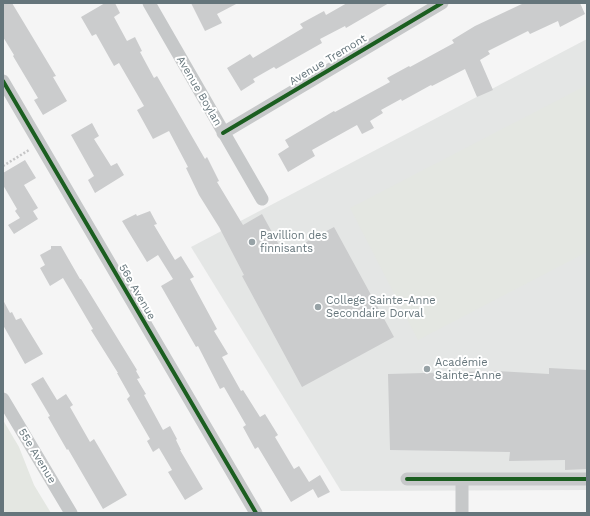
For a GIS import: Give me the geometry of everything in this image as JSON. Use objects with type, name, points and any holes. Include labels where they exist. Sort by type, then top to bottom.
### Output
[{"type":"street","name":"Avenue Boylan","points":[[149,3],[262,199]]},
{"type":"street","name":"Avenue Tremont","points":[[223,133],[442,3]]},
{"type":"street","name":"56e Avenue","points":[[3,81],[256,513]]},
{"type":"street","name":"55e Avenue","points":[[3,399],[71,513]]},
{"type":"street","points":[[407,479],[587,479]]},
{"type":"street","points":[[462,479],[462,513]]},
{"type":"path","points":[[3,166],[40,144]]},
{"type":"shaded area","name":"Académie Sainte-Anne","points":[[587,39],[587,490],[341,491],[191,247]]},
{"type":"shaded area","points":[[587,85],[587,252],[418,340],[350,208]]},
{"type":"shaded area","points":[[3,420],[19,447],[34,485],[51,513],[3,513]]},
{"type":"building","points":[[3,3],[12,3],[56,76],[53,77],[67,101],[43,115],[34,100],[38,98],[3,37]]},
{"type":"building","name":"College Sainte-Anne Secondaire Dorval","points":[[105,3],[115,3],[120,13],[114,17],[127,41],[135,37],[142,51],[140,52],[154,78],[157,76],[205,159],[207,157],[219,181],[217,182],[243,225],[262,214],[284,254],[334,227],[394,337],[302,387],[242,276],[244,275],[219,227],[199,195],[186,168],[188,167],[169,131],[153,139],[137,110],[144,106],[119,63],[114,66],[96,34],[92,36],[81,17]]},
{"type":"building","points":[[191,3],[238,3],[217,14],[222,23],[205,31]]},
{"type":"building","points":[[347,3],[389,3],[346,28],[345,26],[320,39],[322,43],[276,69],[274,67],[253,79],[255,82],[241,91],[227,68],[250,54],[253,58],[303,28],[300,24],[324,11],[326,15]]},
{"type":"building","points":[[524,3],[580,3],[585,14],[560,27],[558,21],[530,34],[528,31],[488,51],[490,54],[480,60],[493,90],[477,97],[465,69],[381,110],[383,113],[370,121],[374,128],[362,134],[357,125],[312,150],[315,156],[288,172],[278,154],[289,147],[285,140],[334,111],[335,112],[390,82],[387,78],[454,43],[452,40],[475,26]]},
{"type":"building","points":[[92,123],[99,136],[94,139],[111,166],[117,163],[124,175],[95,193],[88,180],[94,176],[71,135]]},
{"type":"building","points":[[25,160],[36,178],[24,185],[38,208],[33,211],[38,219],[14,234],[8,225],[20,218],[15,211],[17,209],[3,185],[3,173]]},
{"type":"building","points":[[150,211],[157,224],[154,225],[175,260],[181,256],[194,277],[190,279],[217,329],[214,331],[228,354],[222,357],[241,391],[243,390],[260,417],[265,414],[278,435],[275,437],[294,469],[299,466],[309,482],[320,475],[330,492],[318,498],[313,489],[291,502],[258,447],[255,449],[243,427],[246,425],[224,387],[220,389],[198,346],[196,347],[161,286],[173,279],[158,255],[147,262],[122,221],[136,214],[137,216]]},
{"type":"building","points":[[51,246],[61,246],[137,370],[136,371],[140,378],[137,379],[146,394],[144,395],[163,430],[170,426],[177,439],[176,440],[180,450],[203,489],[185,500],[168,472],[172,470],[159,448],[153,452],[147,441],[150,439],[127,399],[130,396],[118,373],[91,330],[93,329],[63,278],[50,286],[40,268],[45,265],[40,255],[51,249]]},
{"type":"building","points":[[3,300],[10,313],[12,312],[16,320],[21,318],[43,354],[25,364],[3,325]]},
{"type":"building","points":[[549,368],[587,370],[587,469],[565,470],[565,460],[509,461],[510,452],[390,450],[388,374],[497,371],[549,374]]},
{"type":"building","points":[[43,377],[57,400],[66,394],[73,405],[70,407],[90,442],[94,439],[127,495],[103,509],[68,449],[67,450],[48,417],[50,416],[31,384]]},
{"type":"cycle path","points":[[223,133],[442,3]]},
{"type":"cycle path","points":[[3,81],[256,513]]},
{"type":"cycle path","points":[[407,479],[587,479]]},
{"type":"place","name":"Pavillion des finnisants","points":[[252,242]]},
{"type":"place","name":"College Sainte-Anne Secondaire Dorval","points":[[318,307]]},
{"type":"place","name":"Académie Sainte-Anne","points":[[427,369]]}]
